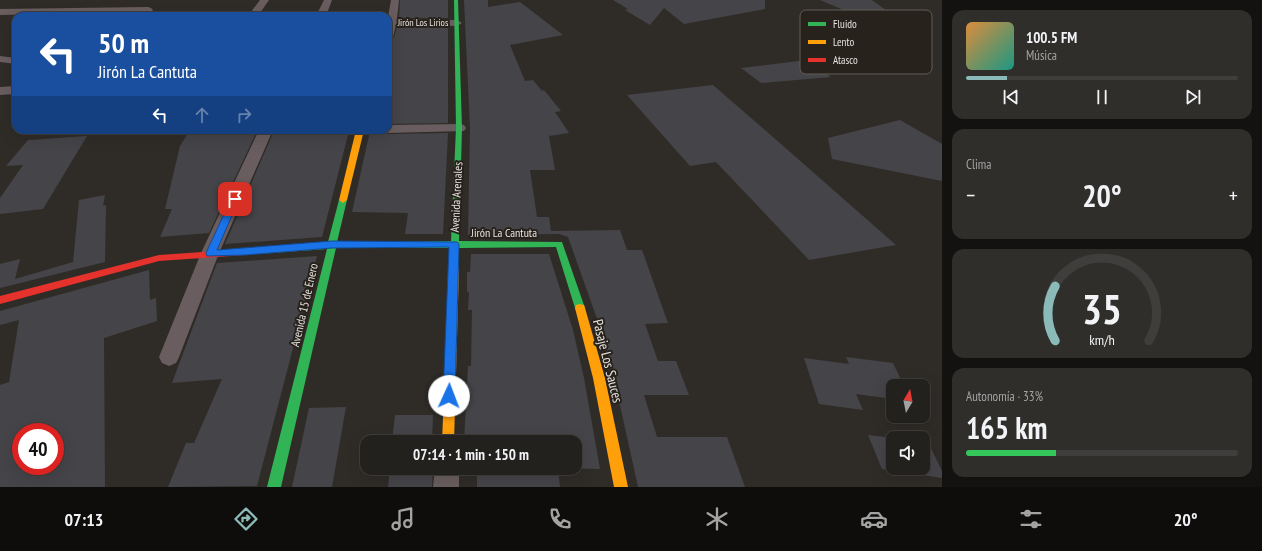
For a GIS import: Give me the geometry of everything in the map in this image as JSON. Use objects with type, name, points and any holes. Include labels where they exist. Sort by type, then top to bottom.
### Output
[{"type":"street","points":[[256,12],[265,0]]},
{"type":"street","points":[[323,12],[328,0]]},
{"type":"street","points":[[392,13],[395,0]]},
{"type":"street","name":"Avenida Arenales","points":[[448,435],[454,244],[460,128],[456,0]]},
{"type":"street","points":[[0,12],[148,10]]},
{"type":"street","name":"Jirón Los Lirios","points":[[392,22],[457,23]]},
{"type":"street","points":[[0,59],[12,60]]},
{"type":"street","points":[[0,91],[12,90]]},
{"type":"street","points":[[392,129],[460,128]]},
{"type":"street","points":[[169,357],[210,253],[264,134]]},
{"type":"street","name":"Avenida 15 de Enero","points":[[274,487],[359,134]]},
{"type":"street","name":"Jirón La Cantuta","points":[[0,300],[159,258],[332,245],[559,244]]},
{"type":"street","name":"Pasaje Los Sauces","points":[[559,244],[587,330],[598,371],[621,487]]},
{"type":"street","points":[[446,487],[447,475]]},
{"type":"building","points":[[400,0],[448,0],[448,18],[399,18]]},
{"type":"building","points":[[464,0],[488,0],[488,7],[520,2],[563,35],[510,45],[525,81],[533,80],[542,91],[544,90],[561,111],[555,112],[569,133],[549,136],[555,170],[530,170],[537,217],[549,217],[551,231],[620,230],[627,250],[642,250],[668,323],[645,324],[658,361],[676,361],[689,395],[644,395],[657,437],[727,437],[745,487],[638,487],[614,378],[601,330],[568,237],[559,234],[468,235],[470,128]]},
{"type":"building","points":[[613,0],[765,0],[765,9],[684,24],[664,8],[650,25],[625,10],[628,9]]},
{"type":"building","points":[[820,0],[872,0],[886,10],[843,10]]},
{"type":"building","points":[[397,27],[448,27],[448,123],[392,124],[392,38],[394,37]]},
{"type":"building","points":[[800,61],[800,74],[827,74],[831,77],[761,83],[741,68]]},
{"type":"building","points":[[713,85],[896,245],[809,260],[716,162],[690,166],[627,95]]},
{"type":"building","points":[[900,120],[942,144],[942,181],[832,159],[828,138]]},
{"type":"building","points":[[448,133],[443,234],[405,234],[408,213],[352,212],[369,134]]},
{"type":"building","points":[[188,134],[256,134],[209,233],[160,237],[172,209],[165,209],[180,146]]},
{"type":"building","points":[[273,134],[348,134],[322,237],[225,244]]},
{"type":"building","points":[[87,136],[43,209],[0,214],[0,198],[23,165],[6,166],[28,140]]},
{"type":"building","points":[[105,195],[103,206],[106,205],[105,262],[0,288],[0,264],[20,259],[15,279],[73,262],[79,200]]},
{"type":"building","points":[[471,254],[549,254],[573,330],[584,378],[600,469],[582,469],[582,435],[464,435],[468,366],[471,366],[472,310],[468,310],[469,292],[467,292],[467,272],[470,272]]},
{"type":"building","points":[[317,256],[257,486],[168,487],[186,443],[194,443],[222,379],[172,383],[217,263]]},
{"type":"building","points":[[149,270],[150,300],[156,298],[157,321],[104,338],[105,487],[0,487],[0,385],[9,382],[19,320],[0,325],[0,311]]},
{"type":"building","points":[[846,357],[893,363],[901,379],[886,379],[886,398],[856,394],[863,410],[819,404],[804,358],[849,364]]},
{"type":"building","points":[[346,407],[332,487],[292,487],[309,408]]},
{"type":"building","points":[[395,415],[433,415],[432,435],[393,435]]},
{"type":"building","points":[[868,435],[886,437],[886,470],[882,469]]},
{"type":"building","points":[[930,446],[942,471],[942,478],[922,475],[930,475]]},
{"type":"building","points":[[389,475],[433,475],[432,487],[388,487]]},
{"type":"building","points":[[477,475],[559,475],[560,487],[477,487]]},
{"type":"traffic: fast","points":[[454,269],[459,128],[456,0]]},
{"type":"traffic: fast","points":[[274,487],[343,200]]},
{"type":"traffic: fast","points":[[258,251],[332,245],[559,244],[580,308]]},
{"type":"traffic: slow","points":[[343,200],[359,134]]},
{"type":"traffic: slow","points":[[448,435],[454,269]]},
{"type":"traffic: slow","points":[[580,308],[599,378],[621,487]]},
{"type":"traffic: jam","points":[[0,300],[159,258],[258,251]]},
{"type":"route","points":[[235,199],[210,253],[245,252],[332,245],[454,244],[449,396]]}]
